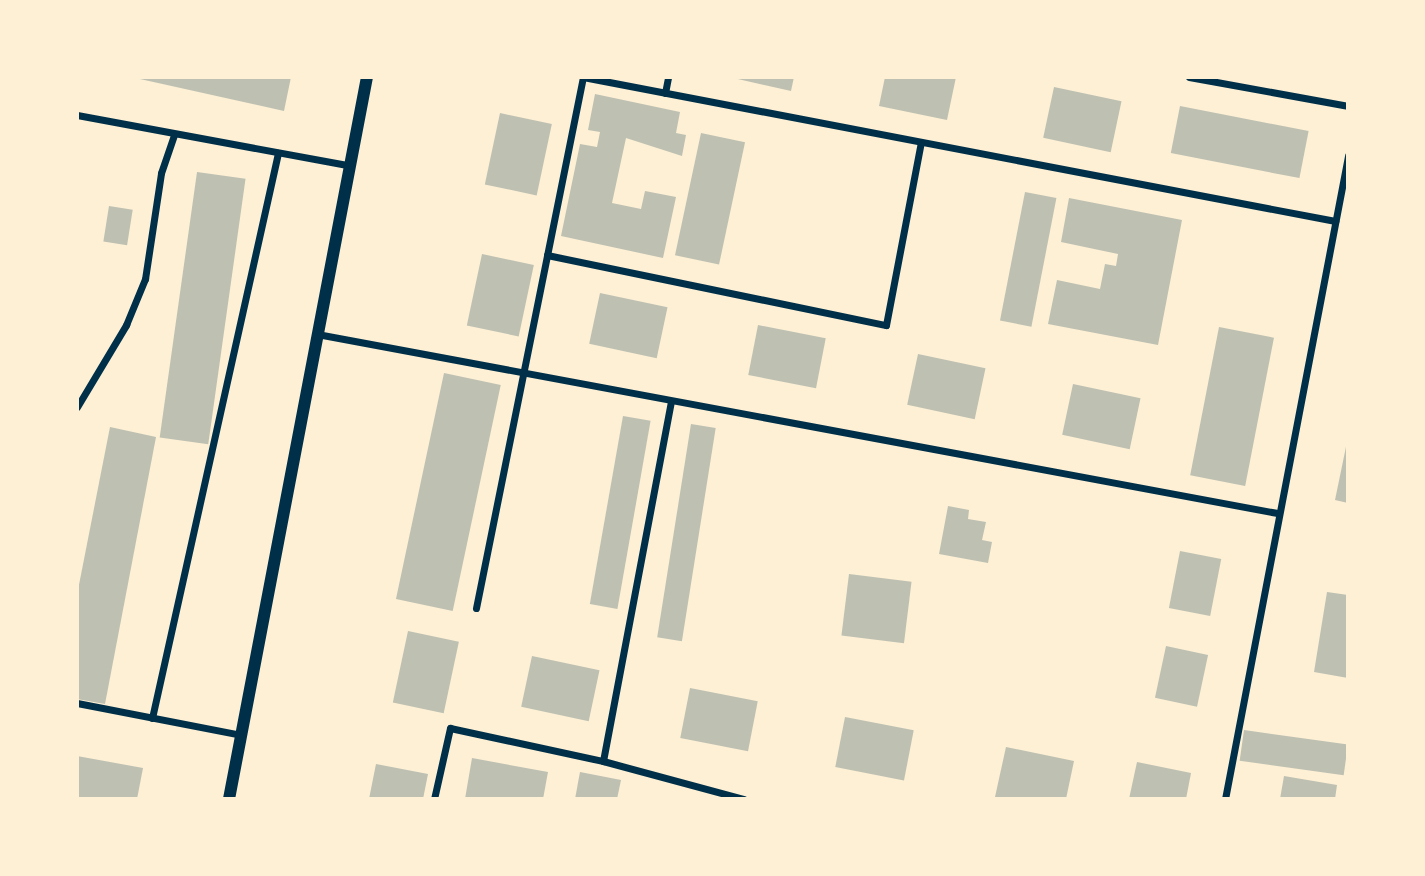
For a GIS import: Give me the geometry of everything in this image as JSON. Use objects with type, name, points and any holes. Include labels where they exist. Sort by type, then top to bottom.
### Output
[{"type":"street","points":[[229,799],[348,165],[367,77]]},
{"type":"street","points":[[476,608],[583,77],[1335,221]]},
{"type":"street","points":[[665,93],[668,77]]},
{"type":"street","points":[[1189,77],[1348,106]]},
{"type":"street","points":[[77,115],[348,165]]},
{"type":"street","points":[[77,407],[126,325],[145,279],[161,173],[174,135]]},
{"type":"street","points":[[547,255],[886,325],[920,142]]},
{"type":"street","points":[[152,718],[278,153]]},
{"type":"street","points":[[1225,799],[1277,513],[1348,156]]},
{"type":"street","points":[[317,334],[523,376],[1277,513]]},
{"type":"street","points":[[603,761],[671,401]]},
{"type":"street","points":[[77,703],[241,735]]},
{"type":"street","points":[[434,799],[450,728],[603,761],[744,799]]},
{"type":"building","points":[[131,77],[291,77],[284,111]]},
{"type":"building","points":[[729,77],[794,77],[791,91]]},
{"type":"building","points":[[885,77],[956,77],[947,120],[879,106]]},
{"type":"building","points":[[1054,87],[1121,101],[1111,152],[1043,138]]},
{"type":"building","points":[[595,94],[680,112],[676,133],[686,135],[682,156],[626,138],[612,203],[641,209],[645,191],[676,197],[663,258],[561,236],[580,144],[597,147],[600,132],[588,130]]},
{"type":"building","points":[[1180,106],[1309,131],[1299,178],[1171,153]]},
{"type":"building","points":[[500,113],[552,124],[537,195],[485,184]]},
{"type":"building","points":[[701,133],[745,142],[719,265],[675,255]]},
{"type":"building","points":[[197,172],[246,179],[208,444],[160,437]]},
{"type":"building","points":[[1025,192],[1056,198],[1031,327],[1000,321]]},
{"type":"building","points":[[1069,198],[1182,220],[1158,345],[1048,324],[1057,280],[1100,289],[1105,264],[1116,266],[1118,254],[1061,242]]},
{"type":"building","points":[[109,206],[133,210],[127,245],[103,242]]},
{"type":"building","points":[[482,254],[534,265],[519,336],[467,325]]},
{"type":"building","points":[[600,293],[667,307],[657,358],[589,344]]},
{"type":"building","points":[[758,325],[826,338],[816,388],[748,375]]},
{"type":"building","points":[[1219,327],[1274,338],[1245,486],[1190,475]]},
{"type":"building","points":[[918,354],[985,368],[975,419],[907,405]]},
{"type":"building","points":[[444,373],[501,385],[453,611],[396,599]]},
{"type":"building","points":[[1073,384],[1140,398],[1130,449],[1062,435]]},
{"type":"building","points":[[623,416],[651,421],[617,609],[590,604]]},
{"type":"building","points":[[691,424],[716,428],[682,641],[657,637]]},
{"type":"building","points":[[110,427],[156,437],[105,704],[77,699],[77,595]]},
{"type":"building","points":[[1348,442],[1348,503],[1335,500]]},
{"type":"building","points":[[948,506],[969,510],[968,519],[986,522],[982,540],[992,542],[988,563],[939,554]]},
{"type":"building","points":[[1180,551],[1221,559],[1210,616],[1169,608]]},
{"type":"building","points":[[849,574],[912,582],[904,643],[841,636]]},
{"type":"building","points":[[1327,592],[1348,595],[1348,678],[1314,672]]},
{"type":"building","points":[[408,631],[459,642],[444,713],[393,702]]},
{"type":"building","points":[[1166,646],[1208,655],[1197,707],[1155,698]]},
{"type":"building","points":[[532,656],[599,670],[589,721],[521,707]]},
{"type":"building","points":[[690,688],[758,701],[748,751],[680,738]]},
{"type":"building","points":[[845,717],[914,730],[904,780],[835,767]]},
{"type":"building","points":[[1244,730],[1348,745],[1344,775],[1240,761]]},
{"type":"building","points":[[1006,747],[1074,761],[1066,799],[995,797]]},
{"type":"building","points":[[77,756],[143,768],[137,799],[77,799]]},
{"type":"building","points":[[472,758],[548,772],[543,799],[465,799]]},
{"type":"building","points":[[1137,762],[1191,773],[1186,799],[1129,799]]},
{"type":"building","points":[[376,764],[428,774],[423,799],[369,799]]},
{"type":"building","points":[[580,772],[621,780],[617,799],[575,799]]},
{"type":"building","points":[[1284,776],[1337,785],[1335,799],[1280,799]]}]
